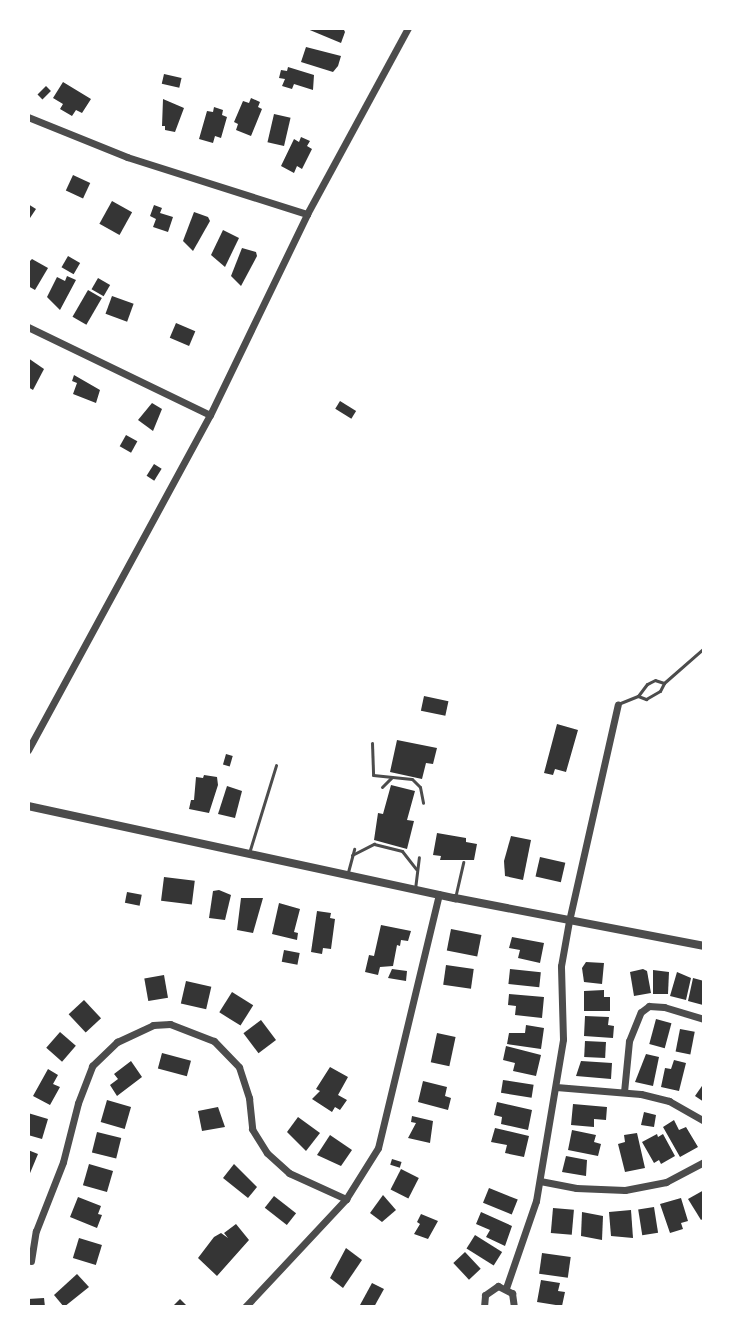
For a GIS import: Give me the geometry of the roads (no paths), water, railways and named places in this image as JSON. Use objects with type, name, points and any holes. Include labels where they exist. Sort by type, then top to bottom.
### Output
[{"type":"street","points":[[28,750],[210,415],[307,214],[408,28]]},
{"type":"street","points":[[28,117],[127,157],[307,214]]},
{"type":"street","points":[[28,327],[210,415]]},
{"type":"street","points":[[506,1288],[522,1246],[540,1181],[563,1039],[561,966],[618,704]]},
{"type":"street","points":[[28,806],[455,898],[704,946]]},
{"type":"street","points":[[245,1307],[346,1199],[366,1171],[386,1123],[439,894]]},
{"type":"street","points":[[624,1092],[629,1041],[641,1012],[649,1006],[664,1007],[704,1019]]},
{"type":"street","points":[[31,1261],[36,1231],[63,1162],[78,1103],[92,1066],[117,1042],[153,1025],[170,1024],[214,1041],[239,1067],[249,1098],[252,1129],[267,1153],[289,1173],[346,1199]]},
{"type":"street","points":[[556,1087],[624,1092],[669,1101],[704,1121]]},
{"type":"street","points":[[540,1181],[576,1188],[625,1190],[666,1182],[704,1162]]},
{"type":"street","points":[[484,1307],[489,1290],[506,1288],[512,1293],[514,1307]]},
{"type":"lane","points":[[638,696],[646,699],[660,691],[664,683],[704,648]]},
{"type":"lane","points":[[618,704],[638,696],[647,684],[655,680],[664,683]]},
{"type":"lane","points":[[372,743],[373,775],[412,779],[420,787],[423,803]]},
{"type":"lane","points":[[249,853],[276,765]]},
{"type":"lane","points":[[382,787],[392,777]]},
{"type":"lane","points":[[352,855],[374,844],[402,851],[416,869]]},
{"type":"lane","points":[[347,875],[354,849]]},
{"type":"lane","points":[[415,889],[419,857]]},
{"type":"lane","points":[[455,898],[463,862]]}]
